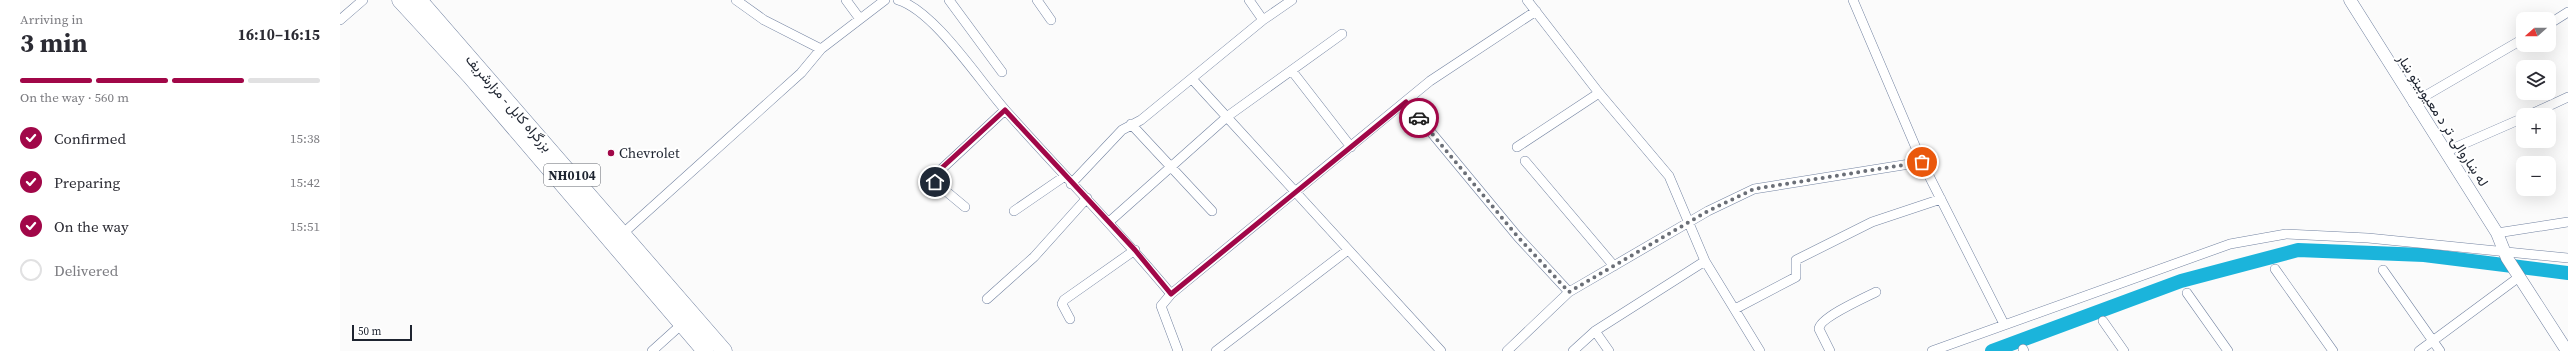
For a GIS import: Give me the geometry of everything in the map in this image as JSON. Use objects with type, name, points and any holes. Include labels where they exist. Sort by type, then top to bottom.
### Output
[{"type":"highway","name":"بزرگراه کابل - مزارشریف","points":[[400,0],[617,238],[724,351]]},
{"type":"highway","name":"بزرگراه کابل - مزارشریف","points":[[419,0],[617,238],[682,324],[705,351]]},
{"type":"street","points":[[340,20],[363,0]]},
{"type":"street","points":[[736,0],[764,20],[821,49]]},
{"type":"street","points":[[846,0],[860,19]]},
{"type":"street","points":[[617,238],[801,73],[821,49],[885,0]]},
{"type":"street","points":[[898,0],[908,3],[926,17],[1005,110],[1071,184],[1087,198],[1135,250],[1171,294]]},
{"type":"street","points":[[1037,0],[1051,20]]},
{"type":"street","points":[[1249,0],[1263,20]]},
{"type":"street","points":[[1071,184],[1122,130],[1141,120],[1193,80],[1263,20],[1292,0]]},
{"type":"street","points":[[1527,0],[1599,93],[1669,176],[1705,261],[1760,351]]},
{"type":"street","points":[[1854,0],[1922,162],[2004,324]]},
{"type":"street","points":[[951,1],[1002,72]]},
{"type":"street","name":"له ښاروالۍ تر د معیوبیتو ښار","points":[[2353,1],[2413,103],[2498,233],[2506,255],[2517,274],[2567,351]]},
{"type":"street","points":[[1178,351],[1161,306],[1171,294],[1296,193],[1430,81],[1536,11]]},
{"type":"street","points":[[2556,20],[2568,12]]},
{"type":"street","points":[[1109,222],[1170,166],[1228,116],[1342,34]]},
{"type":"street","points":[[2413,103],[2516,43]]},
{"type":"street","points":[[1292,70],[1351,147]]},
{"type":"street","points":[[1193,80],[1228,116],[1296,193],[1441,351]]},
{"type":"street","points":[[1517,147],[1599,93]]},
{"type":"street","points":[[2544,108],[2568,97]]},
{"type":"street","points":[[1406,102],[1518,237],[1569,292]]},
{"type":"street","points":[[964,207],[935,182],[933,177],[1005,110]]},
{"type":"street","points":[[2445,152],[2516,121]]},
{"type":"street","points":[[1131,124],[1212,211]]},
{"type":"street","points":[[1525,161],[1614,266]]},
{"type":"street","points":[[1507,351],[1569,292],[1689,223],[1754,189],[1922,162]]},
{"type":"street","points":[[1014,211],[1065,176]]},
{"type":"street","points":[[987,299],[1034,257],[1087,198]]},
{"type":"street","points":[[1735,309],[1796,277],[1796,260],[1872,222],[1941,199]]},
{"type":"street","points":[[2498,233],[2568,222]]},
{"type":"street","points":[[1932,351],[2230,244],[2286,234],[2368,238],[2506,255],[2568,258]]},
{"type":"street","points":[[1070,319],[1062,304],[1064,300],[1135,250]]},
{"type":"street","points":[[1216,351],[1348,250]]},
{"type":"street","points":[[1573,351],[1595,331],[1705,261]]},
{"type":"street","points":[[2275,269],[2333,351]]},
{"type":"street","points":[[2383,270],[2440,351]]},
{"type":"street","points":[[2419,351],[2517,274]]},
{"type":"street","points":[[1830,351],[1819,329],[1821,324],[1844,308],[1876,292]]},
{"type":"street","points":[[2187,293],[2228,351]]},
{"type":"street","points":[[2103,321],[2124,351]]},
{"type":"street","points":[[652,351],[682,324]]},
{"type":"street","points":[[1595,331],[1609,351]]},
{"type":"waterway","points":[[1992,351],[2181,281],[2298,250],[2424,255],[2568,273]]},
{"type":"way so far","points":[[1419,118],[1518,237],[1569,292],[1708,211],[1754,189],[1922,162]]},
{"type":"place","name":"Chevrolet","points":[[611,153]]},
{"type":"route","points":[[935,182],[933,179],[934,175],[1005,110],[1071,184],[1087,198],[1135,250],[1171,294],[1406,102],[1419,118]]}]
